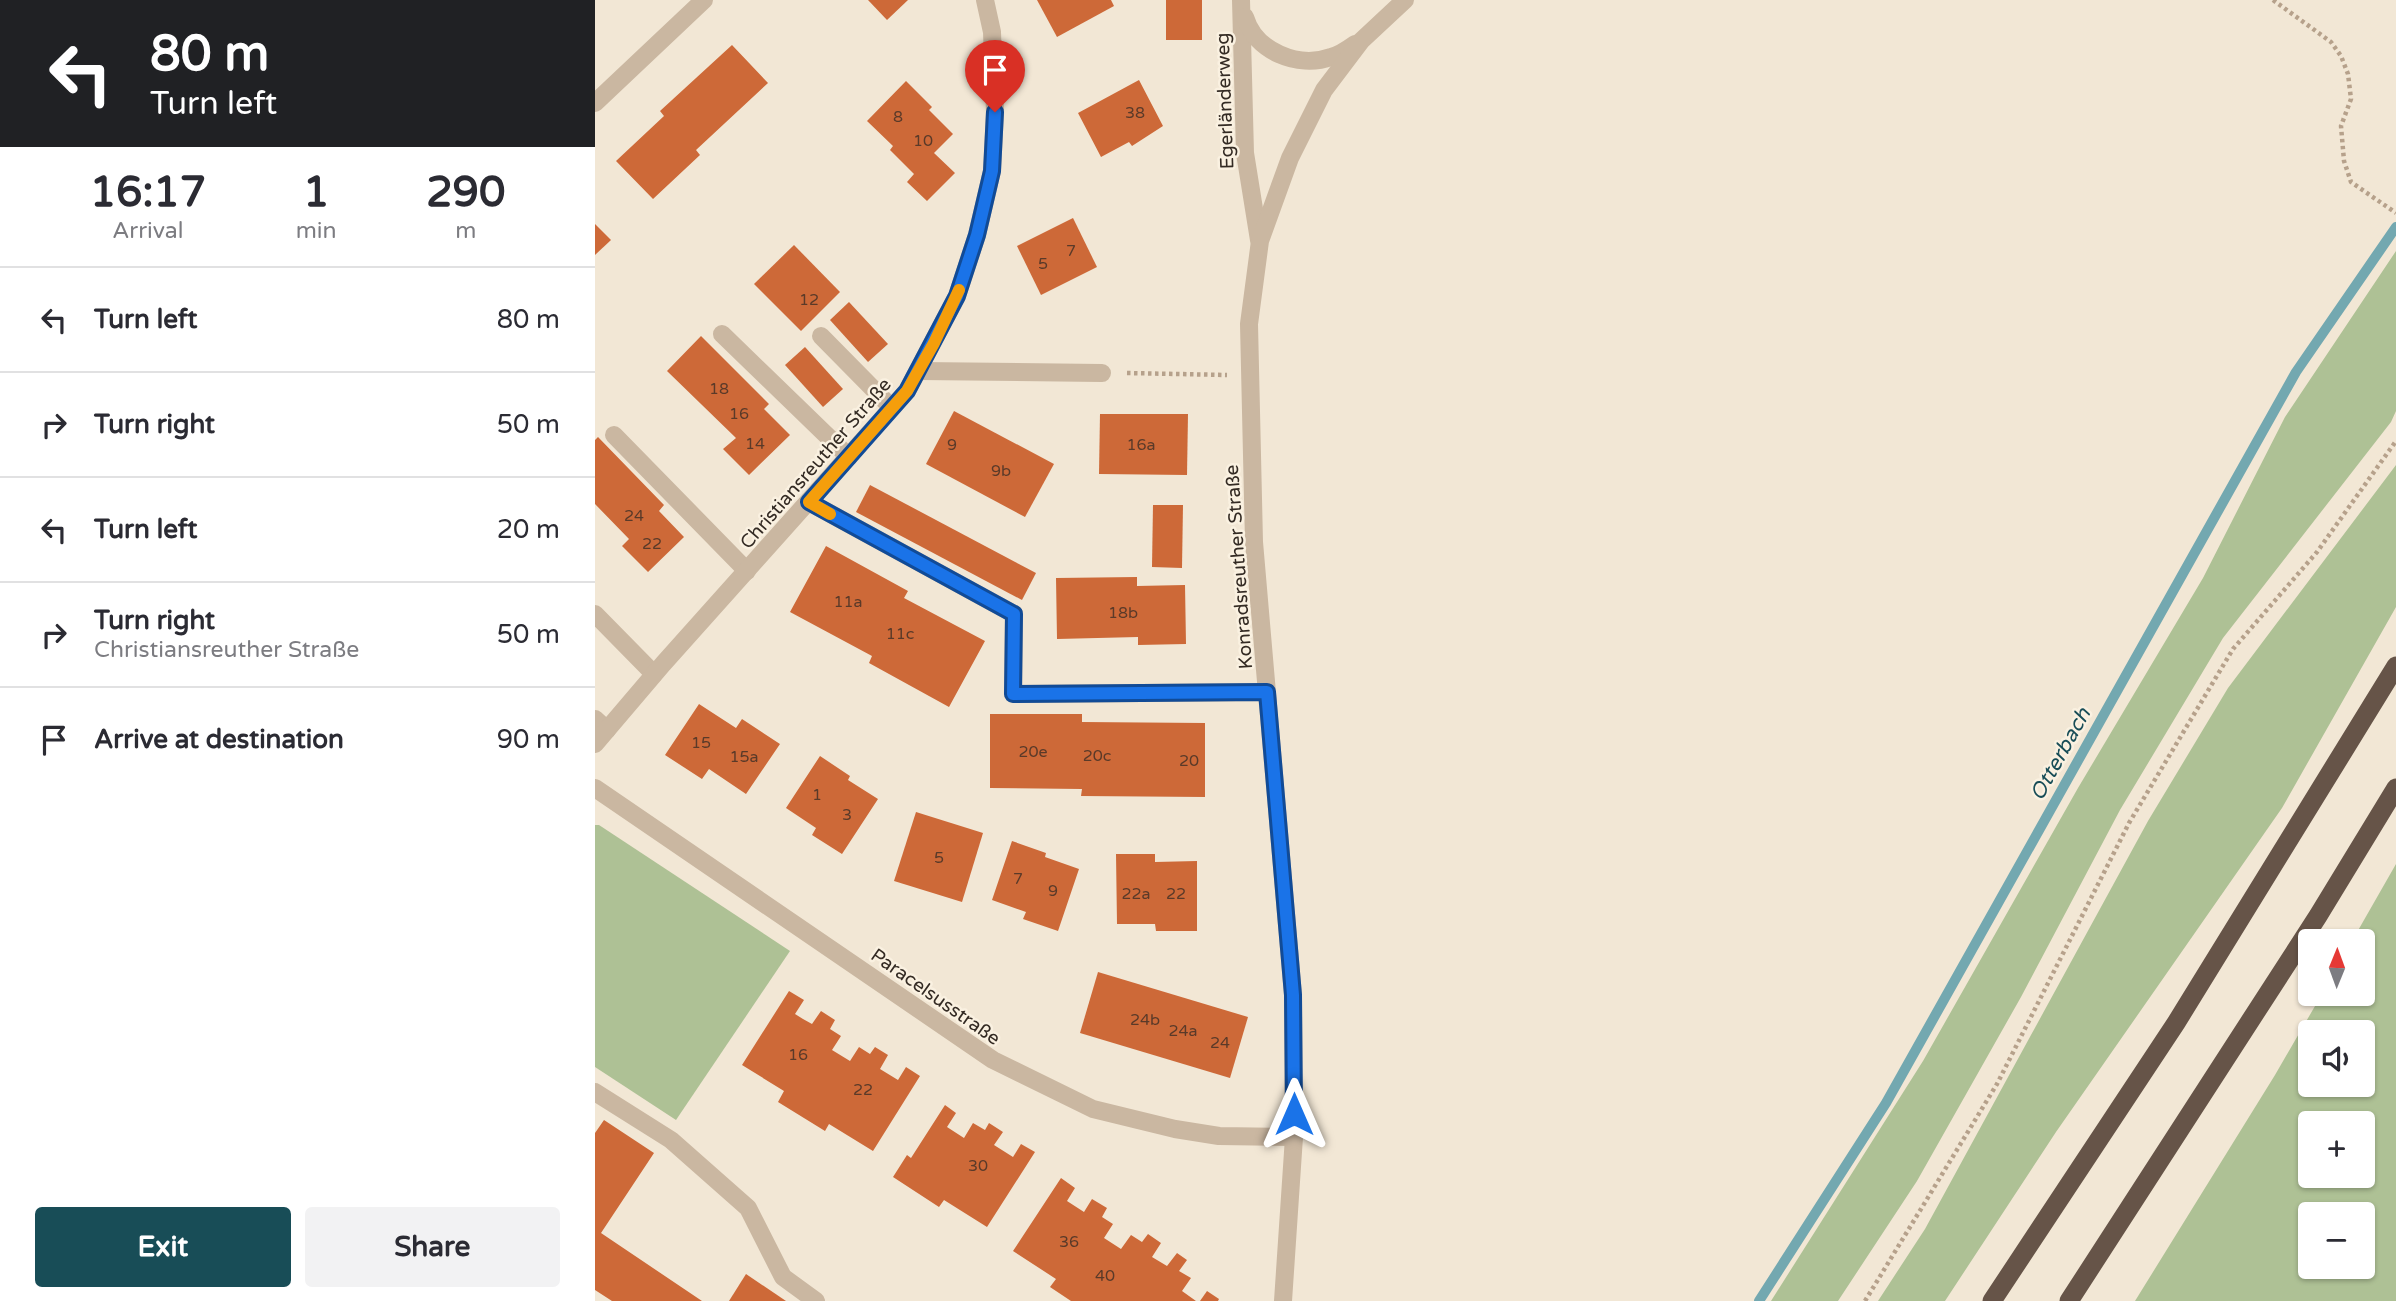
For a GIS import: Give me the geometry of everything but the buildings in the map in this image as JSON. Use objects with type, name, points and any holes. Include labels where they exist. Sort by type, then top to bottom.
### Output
[{"type":"highway","points":[[1992,1301],[2176,1023],[2396,666]]},
{"type":"highway","points":[[2069,1301],[2318,916],[2396,788]]},
{"type":"street","points":[[595,103],[704,0]]},
{"type":"street","name":"Christiansreuther Straße","points":[[595,744],[601,724],[654,674],[747,571],[907,391],[919,371],[957,296],[977,235],[992,171],[995,112],[992,32],[985,0]]},
{"type":"street","name":"Egerländerweg","points":[[1241,0],[1246,21],[1254,37],[1266,48],[1284,55],[1305,60],[1330,58],[1361,41]]},
{"type":"street","name":"Egerländerweg","points":[[1241,0],[1245,153],[1259,241]]},
{"type":"street","name":"Konradsreuther Straße","points":[[1283,1301],[1294,1137],[1293,995],[1254,542],[1249,324],[1259,241],[1290,158],[1324,90],[1361,41],[1405,0]]},
{"type":"street","points":[[722,334],[849,457]]},
{"type":"street","points":[[821,337],[891,407]]},
{"type":"street","points":[[919,371],[1102,373]]},
{"type":"street","points":[[614,435],[747,571]]},
{"type":"street","points":[[809,502],[1014,614],[1013,694],[1267,692]]},
{"type":"street","points":[[595,614],[654,674]]},
{"type":"street","name":"Paracelsusstraße","points":[[595,789],[993,1060],[1093,1109],[1175,1129],[1219,1136],[1294,1137]]},
{"type":"street","points":[[595,1092],[671,1140],[748,1208],[783,1277],[816,1301]]},
{"type":"path","points":[[2273,0],[2331,42],[2341,56],[2348,74],[2351,99],[2341,126],[2344,161],[2351,182],[2396,213]]},
{"type":"path","points":[[1102,373],[1250,375]]},
{"type":"path","points":[[1865,1301],[1997,1084],[2129,823],[2234,649],[2317,552],[2396,441]]},
{"type":"green space","points":[[2396,251],[2396,411],[2391,422],[2223,638],[2120,810],[2021,997],[1917,1181],[1838,1301],[1771,1301],[1923,1061],[2078,788],[2203,578],[2285,417]]},
{"type":"green space","points":[[2396,465],[2396,607],[2282,808],[2056,1132],[1945,1301],[1878,1301],[1925,1229],[2148,821],[2228,688]]},
{"type":"green space","points":[[595,825],[599,825],[790,951],[676,1120],[595,1067]]},
{"type":"green space","points":[[2396,864],[2396,1301],[2135,1301],[2298,1035],[2298,1097],[2375,1097],[2375,1020],[2307,1020],[2315,1006],[2375,1006],[2375,929],[2359,929]]},
{"type":"waterway","name":"Otterbach","points":[[1759,1301],[1886,1103],[2296,372],[2396,227]]},
{"type":"slow traffic","points":[[830,514],[809,502],[907,391],[959,290]]},
{"type":"route","points":[[995,112],[992,171],[977,235],[957,296],[907,391],[809,502],[1014,614],[1013,694],[1267,692],[1293,995],[1294,1114]]}]
